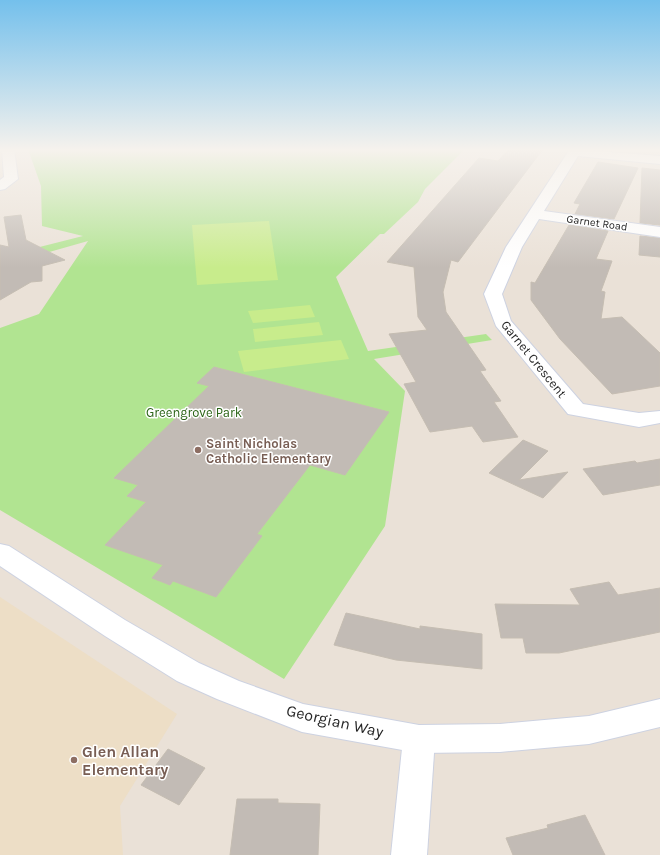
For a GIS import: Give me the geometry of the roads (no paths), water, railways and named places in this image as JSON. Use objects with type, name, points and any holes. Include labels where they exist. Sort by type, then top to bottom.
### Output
[{"type":"street","name":"Garnet Crescent","points":[[551,189],[514,247],[493,294],[502,322],[576,410],[639,420],[660,417]]},
{"type":"street","name":"Garnet Road","points":[[535,214],[660,232]]},
{"type":"street","name":"Georgian Way","points":[[0,553],[116,628],[188,672],[302,718],[419,739],[500,738],[589,730],[660,713]]},
{"type":"street","points":[[409,855],[419,739]]},
{"type":"place","name":"Saint Nicholas Catholic Elementary","points":[[198,450]]},
{"type":"place","name":"Glen Allan Elementary","points":[[74,760]]},
{"type":"park label","name":"Greengrove Park","points":[[194,412]]}]
